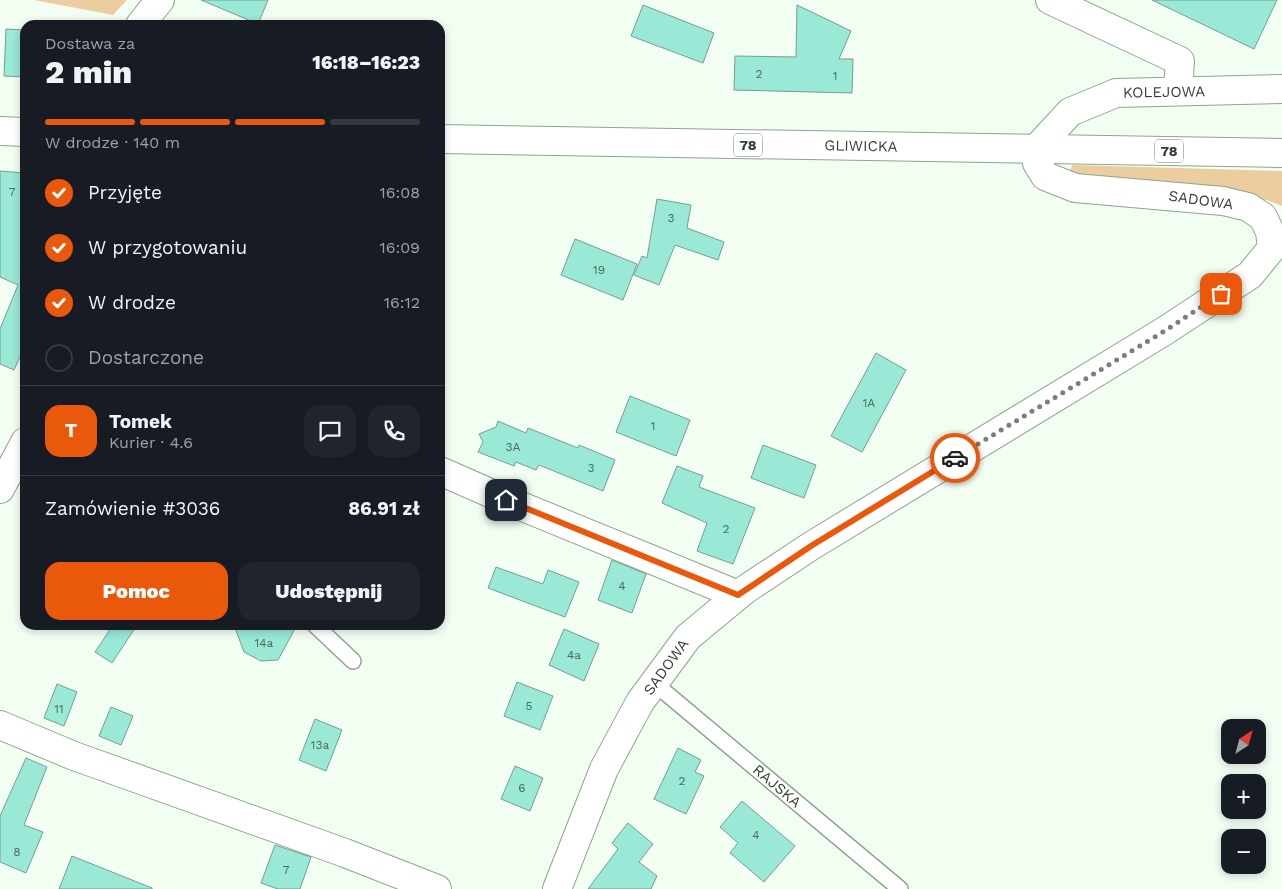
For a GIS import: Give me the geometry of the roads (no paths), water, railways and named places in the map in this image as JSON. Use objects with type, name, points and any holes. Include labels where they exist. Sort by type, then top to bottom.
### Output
[{"type":"street","points":[[144,20],[160,0]]},
{"type":"street","points":[[1050,0],[1180,61],[1178,91]]},
{"type":"street","name":"KOLEJOWA","points":[[1036,149],[1070,112],[1116,92],[1282,89]]},
{"type":"street","points":[[0,131],[20,132]]},
{"type":"street","name":"GLIWICKA","points":[[445,140],[1282,153]]},
{"type":"street","name":"SADOWA","points":[[557,889],[604,769],[640,702],[688,636],[738,595],[828,535],[1163,332],[1250,275],[1272,248],[1270,232],[1263,217],[1248,207],[1223,201],[1075,188],[1045,176],[1036,163],[1036,149]]},
{"type":"street","points":[[0,489],[20,451]]},
{"type":"street","points":[[445,473],[738,595]]},
{"type":"street","points":[[0,725],[74,756],[345,853],[437,889]]},
{"type":"lane","points":[[321,630],[353,661]]},
{"type":"lane","name":"RAJSKA","points":[[654,683],[900,889]]}]
